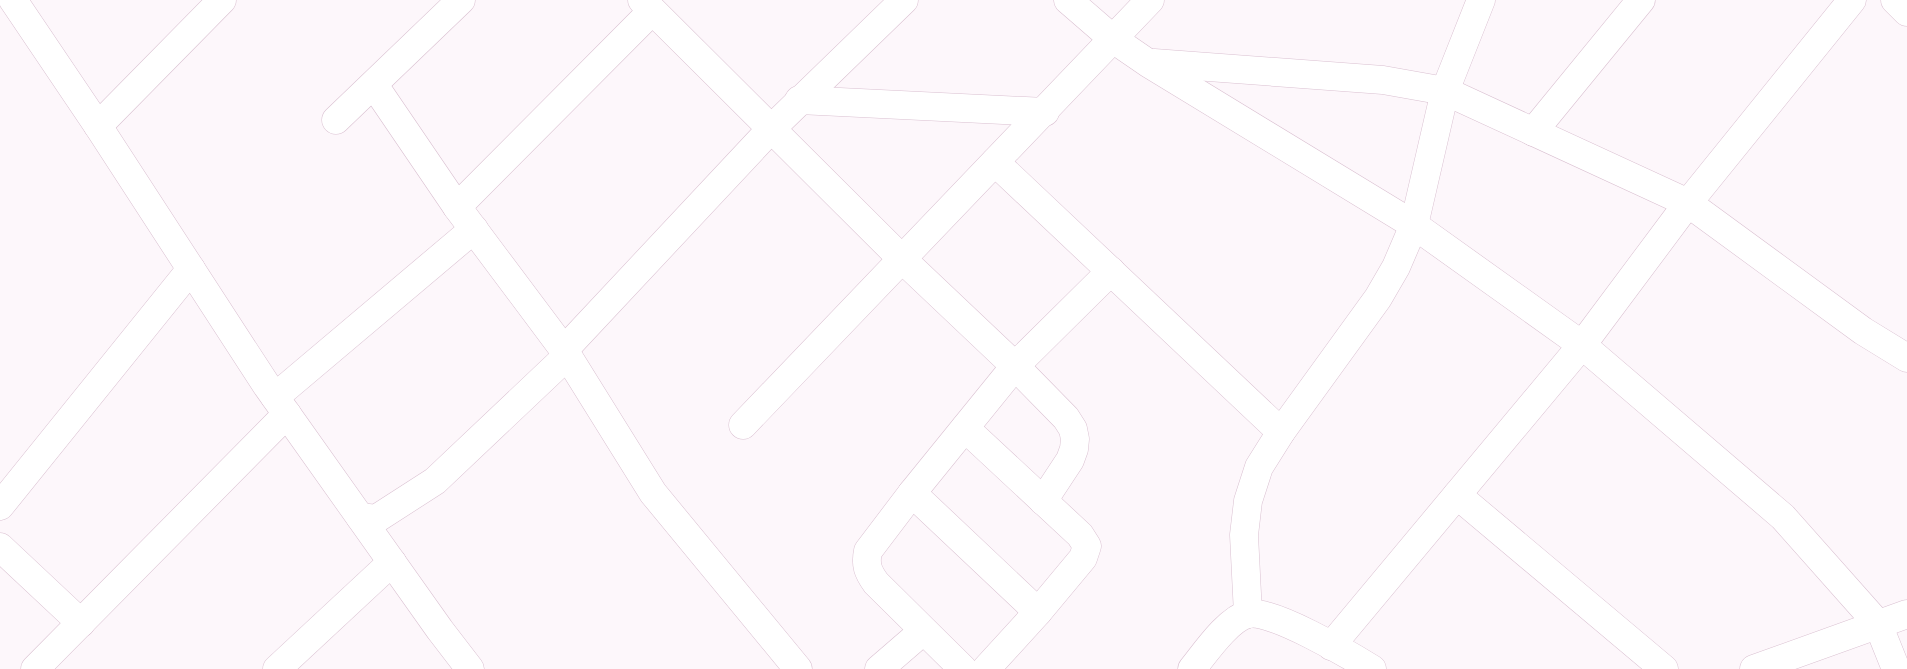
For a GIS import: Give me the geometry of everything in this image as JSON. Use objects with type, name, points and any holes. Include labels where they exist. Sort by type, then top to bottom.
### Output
[{"type":"street","points":[[13,0],[98,126],[281,406],[440,630],[470,669]]},
{"type":"street","points":[[98,126],[222,0]]},
{"type":"street","points":[[336,120],[461,0]]},
{"type":"street","points":[[564,350],[770,129],[904,0]]},
{"type":"street","points":[[1068,0],[1113,38],[1148,63],[1414,224],[1582,345],[1783,517],[1878,624],[1896,669]]},
{"type":"street","points":[[742,425],[901,258],[1045,112],[1150,0]]},
{"type":"street","points":[[1248,614],[1244,535],[1248,501],[1259,466],[1281,432],[1378,298],[1396,267],[1414,224],[1444,91],[1481,0]]},
{"type":"street","points":[[1533,132],[1641,0]]},
{"type":"street","points":[[1331,646],[1582,345],[1688,203],[1852,0]]},
{"type":"street","points":[[1895,0],[1907,12]]},
{"type":"street","points":[[457,207],[647,5],[770,129],[901,258],[1015,366],[1066,418],[1073,429],[1076,439],[1074,449],[1070,460],[1043,501]]},
{"type":"street","points":[[1148,63],[1383,80],[1444,91],[1688,203],[1863,331],[1907,358]]},
{"type":"street","points":[[374,85],[457,207],[564,350],[653,493],[798,669]]},
{"type":"street","points":[[799,100],[1045,112]]},
{"type":"street","points":[[995,162],[1281,432]]},
{"type":"street","points":[[35,669],[81,623],[281,406],[474,228]]},
{"type":"street","points":[[0,506],[191,269]]},
{"type":"street","points":[[963,669],[876,583],[869,573],[866,562],[868,551],[912,493],[1015,366],[1111,271]]},
{"type":"street","points":[[360,516],[376,519],[434,481],[566,357],[564,350]]},
{"type":"street","points":[[965,428],[1085,541],[1087,551],[1038,612],[986,669]]},
{"type":"street","points":[[912,493],[1038,612]]},
{"type":"street","points":[[1457,495],[1664,669]]},
{"type":"street","points":[[0,547],[81,623]]},
{"type":"street","points":[[277,669],[392,562]]},
{"type":"street","points":[[1192,669],[1229,625],[1248,614],[1258,613],[1270,616],[1331,646],[1372,669]]},
{"type":"street","points":[[1754,669],[1907,614]]},
{"type":"street","points":[[879,669],[923,631]]}]
